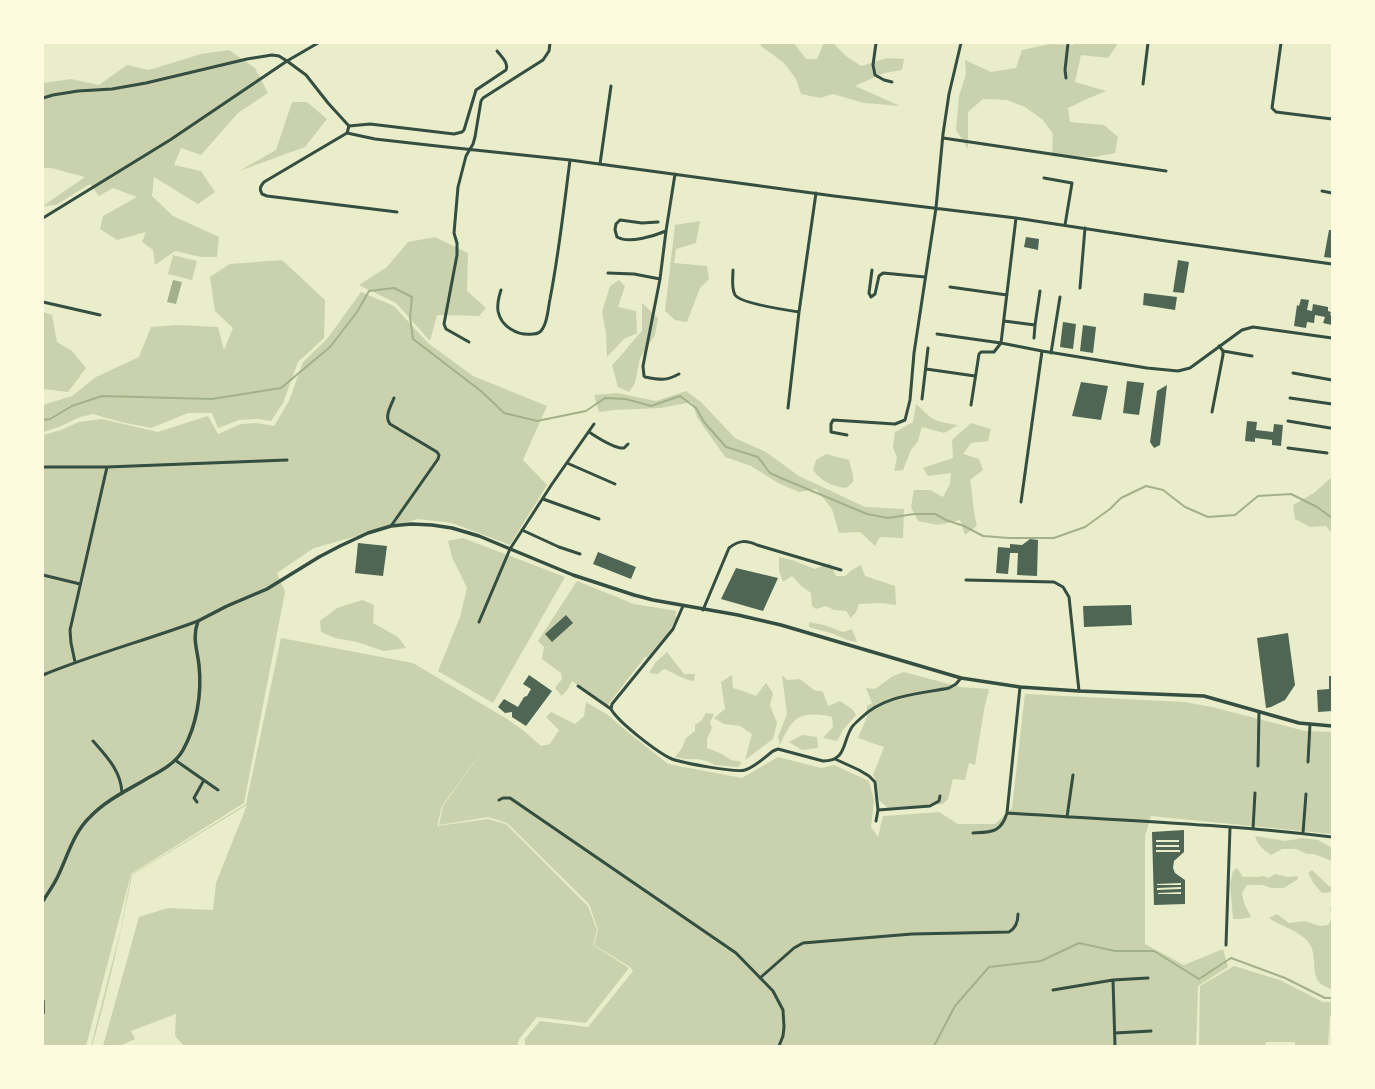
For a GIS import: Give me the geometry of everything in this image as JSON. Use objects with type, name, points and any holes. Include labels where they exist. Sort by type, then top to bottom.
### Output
[{"type":"street","points":[[43,218],[170,140],[287,61],[318,43]]},
{"type":"street","points":[[469,342],[446,329],[444,324],[457,255],[457,243],[454,233],[458,186],[464,162],[476,137],[481,101],[483,98],[543,60],[546,56],[550,43]]},
{"type":"street","points":[[876,43],[873,65],[875,75],[892,82]]},
{"type":"street","points":[[847,435],[832,432],[831,424],[833,420],[895,424],[902,423],[906,418],[910,400],[914,353],[936,208],[949,94],[961,43]]},
{"type":"street","points":[[1066,78],[1068,43]]},
{"type":"street","points":[[1143,84],[1148,43]]},
{"type":"street","points":[[1281,43],[1272,108],[1276,112],[1332,119]]},
{"type":"street","points":[[349,126],[370,124],[454,134],[462,132],[472,108],[476,90],[506,70],[506,64],[497,51]]},
{"type":"street","points":[[43,98],[53,94],[78,91],[112,90],[226,63],[272,55],[279,56],[306,75],[328,103],[349,126]]},
{"type":"street","points":[[600,164],[611,86]]},
{"type":"street","points":[[347,133],[349,126]]},
{"type":"street","points":[[397,212],[267,196],[262,194],[260,186],[264,182],[347,133],[375,139],[570,160],[1016,218],[1212,248],[1332,264]]},
{"type":"street","points":[[943,138],[1166,171]]},
{"type":"street","points":[[501,290],[498,310],[506,325],[511,330],[525,335],[535,334],[541,331],[545,324],[553,284],[570,160]]},
{"type":"street","points":[[675,174],[660,279],[644,366],[644,376],[656,379],[669,379],[679,374]]},
{"type":"street","points":[[1044,178],[1072,183],[1066,225]]},
{"type":"street","points":[[1322,191],[1332,193]]},
{"type":"street","points":[[788,408],[799,312],[816,193]]},
{"type":"street","points":[[971,405],[979,354],[981,352],[994,352],[1001,343],[1016,218]]},
{"type":"street","points":[[658,222],[642,223],[620,220],[616,224],[615,230],[619,239],[654,237],[666,231]]},
{"type":"street","points":[[1080,288],[1085,228]]},
{"type":"street","points":[[733,270],[734,294],[737,298],[753,304],[799,312]]},
{"type":"street","points":[[872,270],[869,293],[871,297],[874,294],[879,276],[883,273],[925,277]]},
{"type":"street","points":[[608,273],[634,274],[660,279]]},
{"type":"street","points":[[950,287],[1007,295]]},
{"type":"street","points":[[1034,338],[1040,291]]},
{"type":"street","points":[[1051,353],[1060,297]]},
{"type":"street","points":[[43,302],[100,315]]},
{"type":"street","points":[[1004,321],[1036,325]]},
{"type":"street","points":[[937,334],[1001,343],[1051,353],[1156,370],[1178,371],[1190,368],[1242,330],[1253,326],[1332,338]]},
{"type":"street","points":[[1219,346],[1223,351],[1252,356]]},
{"type":"street","points":[[922,399],[928,348]]},
{"type":"street","points":[[1021,502],[1042,351]]},
{"type":"street","points":[[1212,412],[1223,351]]},
{"type":"street","points":[[926,369],[975,376]]},
{"type":"street","points":[[1293,374],[1332,380]]},
{"type":"street","points":[[392,526],[438,459],[439,455],[437,452],[390,424],[387,416],[394,398]]},
{"type":"street","points":[[1290,398],[1332,404]]},
{"type":"street","points":[[1288,421],[1330,428]]},
{"type":"street","points":[[480,622],[510,549],[552,484],[594,424]]},
{"type":"street","points":[[589,432],[619,448],[624,448],[628,444]]},
{"type":"street","points":[[1288,448],[1327,453]]},
{"type":"street","points":[[43,467],[107,467],[287,460]]},
{"type":"street","points":[[567,463],[615,484]]},
{"type":"street","points":[[75,662],[70,630],[107,467]]},
{"type":"street","points":[[543,499],[600,520]]},
{"type":"street","points":[[43,675],[75,662],[174,630],[267,589],[340,546],[368,533],[392,526],[411,524],[452,528],[479,536],[573,575],[634,595],[781,625],[961,678],[1020,687],[1204,696],[1292,721],[1332,726]]},
{"type":"street","points":[[522,530],[559,547],[580,554]]},
{"type":"street","points":[[703,610],[729,548],[744,540],[841,570]]},
{"type":"street","points":[[43,575],[80,584]]},
{"type":"street","points":[[966,580],[1054,582],[1063,587],[1068,596],[1079,691]]},
{"type":"street","points":[[611,709],[612,704],[674,629],[683,606]]},
{"type":"street","points":[[43,901],[57,878],[78,833],[90,817],[122,793],[176,760],[183,750],[194,725],[197,710],[199,666],[194,641],[195,629],[198,620]]},
{"type":"street","points":[[835,759],[844,748],[852,726],[871,709],[882,702],[896,698],[949,688],[956,684],[961,678]]},
{"type":"street","points":[[578,686],[611,709],[616,718],[631,731],[666,756],[678,761],[737,771],[746,770],[778,749],[823,760],[835,759],[859,770],[875,782],[878,810],[876,821]]},
{"type":"street","points":[[973,833],[993,831],[1000,828],[1007,814],[1020,687]]},
{"type":"street","points":[[1258,766],[1259,712]]},
{"type":"street","points":[[1308,762],[1310,724]]},
{"type":"street","points":[[93,741],[115,768],[120,779],[122,793]]},
{"type":"street","points":[[176,760],[218,790]]},
{"type":"street","points":[[1067,817],[1073,774]]},
{"type":"street","points":[[198,802],[194,798],[204,780]]},
{"type":"street","points":[[1253,829],[1255,793]]},
{"type":"street","points":[[1304,833],[1306,794]]},
{"type":"street","points":[[878,810],[930,806],[939,801],[940,796]]},
{"type":"street","points":[[499,800],[503,798],[510,798],[736,953],[773,991],[782,1010],[784,1036],[779,1046]]},
{"type":"street","points":[[1007,814],[1253,829],[1332,836]]},
{"type":"street","points":[[1226,946],[1230,828]]},
{"type":"street","points":[[760,978],[794,948],[803,943],[912,934],[1009,932],[1014,929],[1017,924],[1018,914]]},
{"type":"street","points":[[1053,990],[1113,980],[1148,978]]},
{"type":"street","points":[[1113,980],[1115,1046]]},
{"type":"street","points":[[43,1000],[43,1013]]},
{"type":"street","points":[[1115,1033],[1151,1032]]},
{"type":"shaded area","points":[[761,43],[794,43],[806,59],[817,59],[824,43],[835,43],[835,45],[846,56],[861,66],[887,58],[904,59],[902,70],[884,73],[855,86],[900,106],[864,103],[833,94],[820,98],[801,94],[796,79],[784,63],[761,46]]},
{"type":"shaded area","points":[[1074,43],[1116,43],[1117,45],[1108,58],[1081,55],[1075,82],[1106,91],[1068,108],[1070,122],[1104,125],[1118,137],[1115,153],[1095,157],[1052,156],[1053,134],[1043,120],[1025,107],[1007,100],[983,99],[968,112],[968,149],[956,130],[959,96],[966,74],[965,60],[991,72],[1016,68],[1022,50],[1050,44],[1073,45]]},
{"type":"shaded area","points":[[229,50],[255,68],[268,93],[238,113],[201,155],[181,148],[174,165],[201,171],[215,192],[198,204],[154,177],[152,196],[173,216],[219,237],[217,257],[201,257],[175,251],[155,265],[153,250],[142,242],[146,232],[117,240],[100,229],[103,216],[137,197],[113,188],[99,196],[90,184],[56,205],[43,206],[85,177],[51,168],[43,168],[43,83],[71,79],[99,85],[127,65],[149,70],[201,54]]},
{"type":"shaded area","points":[[292,102],[307,102],[327,119],[305,147],[239,171],[276,150]]},
{"type":"shaded area","points":[[700,221],[696,243],[676,249],[674,263],[707,266],[709,279],[700,288],[687,322],[675,320],[665,311],[675,225]]},
{"type":"shaded area","points":[[435,237],[468,253],[467,291],[486,308],[479,316],[437,315],[430,341],[396,303],[359,285],[387,267],[408,242]]},
{"type":"shaded area","points":[[173,255],[197,261],[192,280],[168,274]]},
{"type":"shaded area","points":[[282,260],[325,300],[324,338],[298,362],[283,403],[271,421],[258,419],[239,420],[218,428],[212,413],[188,413],[151,428],[121,422],[93,414],[80,417],[59,427],[43,432],[43,405],[72,396],[96,377],[139,357],[151,327],[178,325],[218,327],[224,350],[233,328],[215,311],[210,277],[230,264]]},
{"type":"shaded area","points":[[173,280],[182,282],[176,304],[167,302]]},
{"type":"shaded area","points":[[619,280],[625,286],[618,307],[636,311],[637,333],[624,339],[607,357],[606,333],[602,312],[610,286]]},
{"type":"shaded area","points":[[361,292],[394,306],[428,343],[473,376],[547,406],[523,460],[547,485],[510,545],[452,523],[418,519],[314,548],[277,573],[285,592],[244,803],[131,874],[86,1046],[43,1046],[43,435],[61,430],[79,422],[102,419],[158,432],[208,416],[218,434],[241,424],[256,423],[274,426],[289,401],[303,362],[327,339]]},
{"type":"shaded area","points":[[642,303],[658,318],[655,335],[640,358],[635,383],[629,392],[618,387],[612,365],[642,331]]},
{"type":"shaded area","points":[[43,312],[52,315],[57,342],[72,351],[86,368],[68,392],[43,389]]},
{"type":"shaded area","points":[[686,391],[701,402],[735,438],[766,452],[799,476],[865,507],[904,509],[903,538],[880,537],[875,546],[860,532],[839,533],[832,509],[816,489],[799,492],[778,483],[751,466],[725,457],[697,417],[692,402],[661,408],[599,412],[594,395],[617,393],[656,401]]},
{"type":"shaded area","points":[[916,404],[926,414],[939,421],[958,425],[944,433],[922,427],[918,441],[911,450],[903,470],[894,471],[897,458],[893,447],[895,432],[913,422]]},
{"type":"shaded area","points":[[971,423],[991,429],[988,441],[971,443],[963,454],[979,459],[983,470],[970,480],[977,526],[965,535],[960,520],[938,525],[918,521],[911,507],[914,490],[930,490],[943,497],[950,484],[951,473],[928,476],[923,468],[953,458],[952,440]]},
{"type":"shaded area","points":[[826,454],[849,460],[853,475],[853,482],[846,488],[828,483],[820,478],[813,470],[816,460]]},
{"type":"shaded area","points":[[1332,477],[1332,534],[1326,526],[1310,527],[1295,519],[1293,505],[1314,493]]},
{"type":"shaded area","points":[[463,538],[565,577],[493,703],[438,671],[460,617],[467,588],[452,557],[448,541]]},
{"type":"shaded area","points":[[779,557],[792,560],[815,569],[830,563],[836,576],[845,576],[861,565],[865,576],[895,586],[896,605],[880,603],[859,604],[856,612],[851,618],[846,611],[834,610],[826,606],[816,609],[812,606],[811,593],[800,585],[792,576],[783,582],[779,571]]},
{"type":"shaded area","points":[[577,581],[634,604],[677,611],[675,615],[677,618],[667,634],[647,658],[645,657],[607,706],[572,681],[562,696],[555,688],[562,679],[561,673],[542,659],[544,647],[538,641]]},
{"type":"shaded area","points":[[362,600],[374,605],[373,623],[398,637],[406,648],[384,651],[357,642],[335,638],[321,632],[320,621],[337,608]]},
{"type":"shaded area","points":[[809,622],[824,625],[843,632],[852,629],[857,642],[809,627]]},
{"type":"shaded area","points":[[281,638],[413,663],[507,719],[541,746],[550,744],[559,730],[546,717],[551,712],[575,724],[584,716],[586,702],[608,715],[668,764],[742,778],[778,757],[821,768],[834,765],[869,781],[874,800],[871,827],[878,837],[883,816],[939,812],[958,824],[995,824],[1012,808],[1025,694],[1184,702],[1212,707],[1305,731],[1332,732],[1332,834],[1151,816],[1145,836],[1145,944],[1184,965],[1223,949],[1228,967],[1198,986],[1196,1046],[525,1046],[525,1039],[540,1021],[588,1027],[633,971],[630,967],[594,945],[598,930],[589,904],[507,823],[488,817],[439,825],[443,806],[492,738],[442,806],[437,826],[488,819],[506,824],[588,906],[597,930],[593,945],[629,968],[586,1023],[537,1017],[519,1039],[517,1046],[184,1046],[175,1036],[176,1014],[131,1031],[135,1039],[120,1046],[103,1046],[139,917],[168,908],[213,910],[216,883],[247,805],[132,875],[119,940],[109,983],[91,1046],[121,928],[131,875],[246,804]]},
{"type":"shaded area","points":[[667,652],[684,674],[695,674],[694,681],[683,678],[664,669],[658,674],[649,673],[656,662]]},
{"type":"shaded area","points":[[904,672],[960,687],[989,689],[975,765],[969,763],[965,780],[953,779],[948,799],[943,804],[888,808],[879,800],[877,782],[873,775],[884,747],[858,738],[867,717],[867,706],[872,703],[866,688],[875,689],[893,676]]},
{"type":"shaded area","points":[[732,675],[733,688],[756,696],[766,683],[773,693],[770,705],[777,723],[773,739],[745,760],[752,734],[740,726],[724,724],[714,718],[725,709],[721,682]]},
{"type":"shaded area","points":[[782,675],[787,680],[800,679],[814,690],[823,692],[828,706],[840,701],[852,709],[856,715],[843,730],[837,741],[823,738],[833,727],[832,717],[824,715],[809,715],[801,716],[792,723],[780,745],[778,737],[787,714]]},
{"type":"shaded area","points":[[706,713],[714,714],[710,722],[712,728],[707,739],[707,748],[722,754],[731,760],[742,762],[738,767],[715,765],[707,761],[697,759],[675,757],[682,748],[686,738],[695,731],[695,725],[702,720]]},
{"type":"shaded area","points":[[802,735],[817,737],[818,748],[802,750],[789,742]]},
{"type":"shaded area","points":[[1255,836],[1285,841],[1303,838],[1318,840],[1332,848],[1332,861],[1314,854],[1307,854],[1296,849],[1282,849],[1271,855],[1259,845]]},
{"type":"shaded area","points":[[1237,868],[1243,877],[1263,876],[1269,878],[1275,874],[1288,877],[1297,876],[1298,879],[1284,888],[1271,888],[1263,885],[1247,885],[1242,893],[1244,903],[1251,917],[1233,919],[1230,884],[1233,871]]},
{"type":"shaded area","points":[[1312,870],[1330,887],[1332,885],[1332,892],[1322,893],[1314,884],[1308,873]]},
{"type":"shaded area","points":[[1332,906],[1332,918],[1330,908]]},
{"type":"shaded area","points":[[1277,914],[1289,923],[1305,921],[1320,926],[1328,925],[1332,918],[1332,990],[1321,984],[1318,980],[1312,948],[1309,943],[1300,935],[1269,918]]},
{"type":"shaded area","points":[[1234,966],[1280,980],[1323,1002],[1332,1002],[1332,1016],[1330,1016],[1328,1046],[1295,1046],[1295,1042],[1266,1042],[1265,1046],[1199,1046],[1200,986]]},
{"type":"building","points":[[1329,230],[1332,230],[1332,258],[1324,257]]},
{"type":"building","points":[[1026,237],[1039,239],[1038,250],[1024,247]]},
{"type":"building","points":[[1178,260],[1189,262],[1184,293],[1173,292]]},
{"type":"building","points":[[1144,293],[1177,297],[1175,310],[1143,305]]},
{"type":"building","points":[[1301,299],[1309,300],[1307,310],[1312,311],[1313,304],[1328,307],[1328,311],[1331,312],[1330,315],[1332,315],[1332,325],[1323,323],[1325,317],[1315,315],[1314,323],[1307,322],[1306,328],[1294,326],[1297,305],[1299,306]]},
{"type":"building","points":[[1063,322],[1076,324],[1073,349],[1060,347]]},
{"type":"building","points":[[1083,325],[1096,327],[1093,353],[1080,351]]},
{"type":"building","points":[[1127,381],[1144,383],[1139,415],[1123,413]]},
{"type":"building","points":[[1081,382],[1108,386],[1101,420],[1072,416]]},
{"type":"building","points":[[1167,385],[1160,445],[1154,448],[1150,442],[1157,391]]},
{"type":"building","points":[[1247,421],[1257,422],[1256,430],[1273,432],[1274,424],[1283,425],[1281,446],[1272,445],[1272,440],[1255,438],[1255,442],[1245,441]]},
{"type":"building","points":[[1030,539],[1038,540],[1037,576],[1017,575],[1018,553],[1010,553],[1008,574],[996,573],[998,547],[1010,548],[1010,544],[1022,545]]},
{"type":"building","points":[[358,543],[387,546],[383,576],[355,573]]},
{"type":"building","points":[[598,552],[636,567],[631,579],[593,564]]},
{"type":"building","points":[[736,568],[778,578],[763,611],[721,599]]},
{"type":"building","points":[[1131,605],[1132,625],[1084,627],[1083,606]]},
{"type":"building","points":[[566,615],[573,623],[552,642],[545,634]]},
{"type":"building","points":[[1288,633],[1295,685],[1285,700],[1266,708],[1257,638]]},
{"type":"building","points":[[529,675],[552,691],[526,726],[512,717],[512,712],[505,713],[498,707],[504,699],[518,707],[531,689],[523,684]]},
{"type":"building","points":[[1329,676],[1332,676],[1332,711],[1318,712],[1317,690],[1329,689]]},
{"type":"building","points":[[1184,830],[1184,852],[1174,861],[1173,868],[1175,873],[1185,880],[1185,904],[1154,905],[1152,832]],"holes":[[[1156,840],[1179,840],[1179,842],[1156,842]],[[1156,845],[1179,845],[1179,847],[1156,847]],[[1156,850],[1180,850],[1180,852],[1156,852]],[[1181,883],[1181,885],[1157,884]],[[1181,887],[1181,889],[1157,890],[1157,888]],[[1181,892],[1181,894],[1158,893]]]},
{"type":"waterway","points":[[43,420],[50,419],[72,406],[102,396],[212,399],[281,388],[330,347],[357,312],[369,291],[394,288],[412,297],[410,317],[413,339],[481,391],[504,413],[537,421],[586,411],[605,398],[626,399],[651,406],[680,396],[696,408],[704,422],[726,447],[758,457],[770,473],[867,514],[888,518],[914,514],[935,514],[983,536],[1009,538],[1054,538],[1085,527],[1110,509],[1121,498],[1146,486],[1163,490],[1185,507],[1208,517],[1235,515],[1258,496],[1291,494],[1317,507],[1332,518]]},
{"type":"waterway","points":[[934,1046],[955,1006],[989,967],[1041,961],[1079,943],[1115,951],[1154,951],[1199,979],[1231,958],[1285,978],[1325,998],[1332,998]]}]
